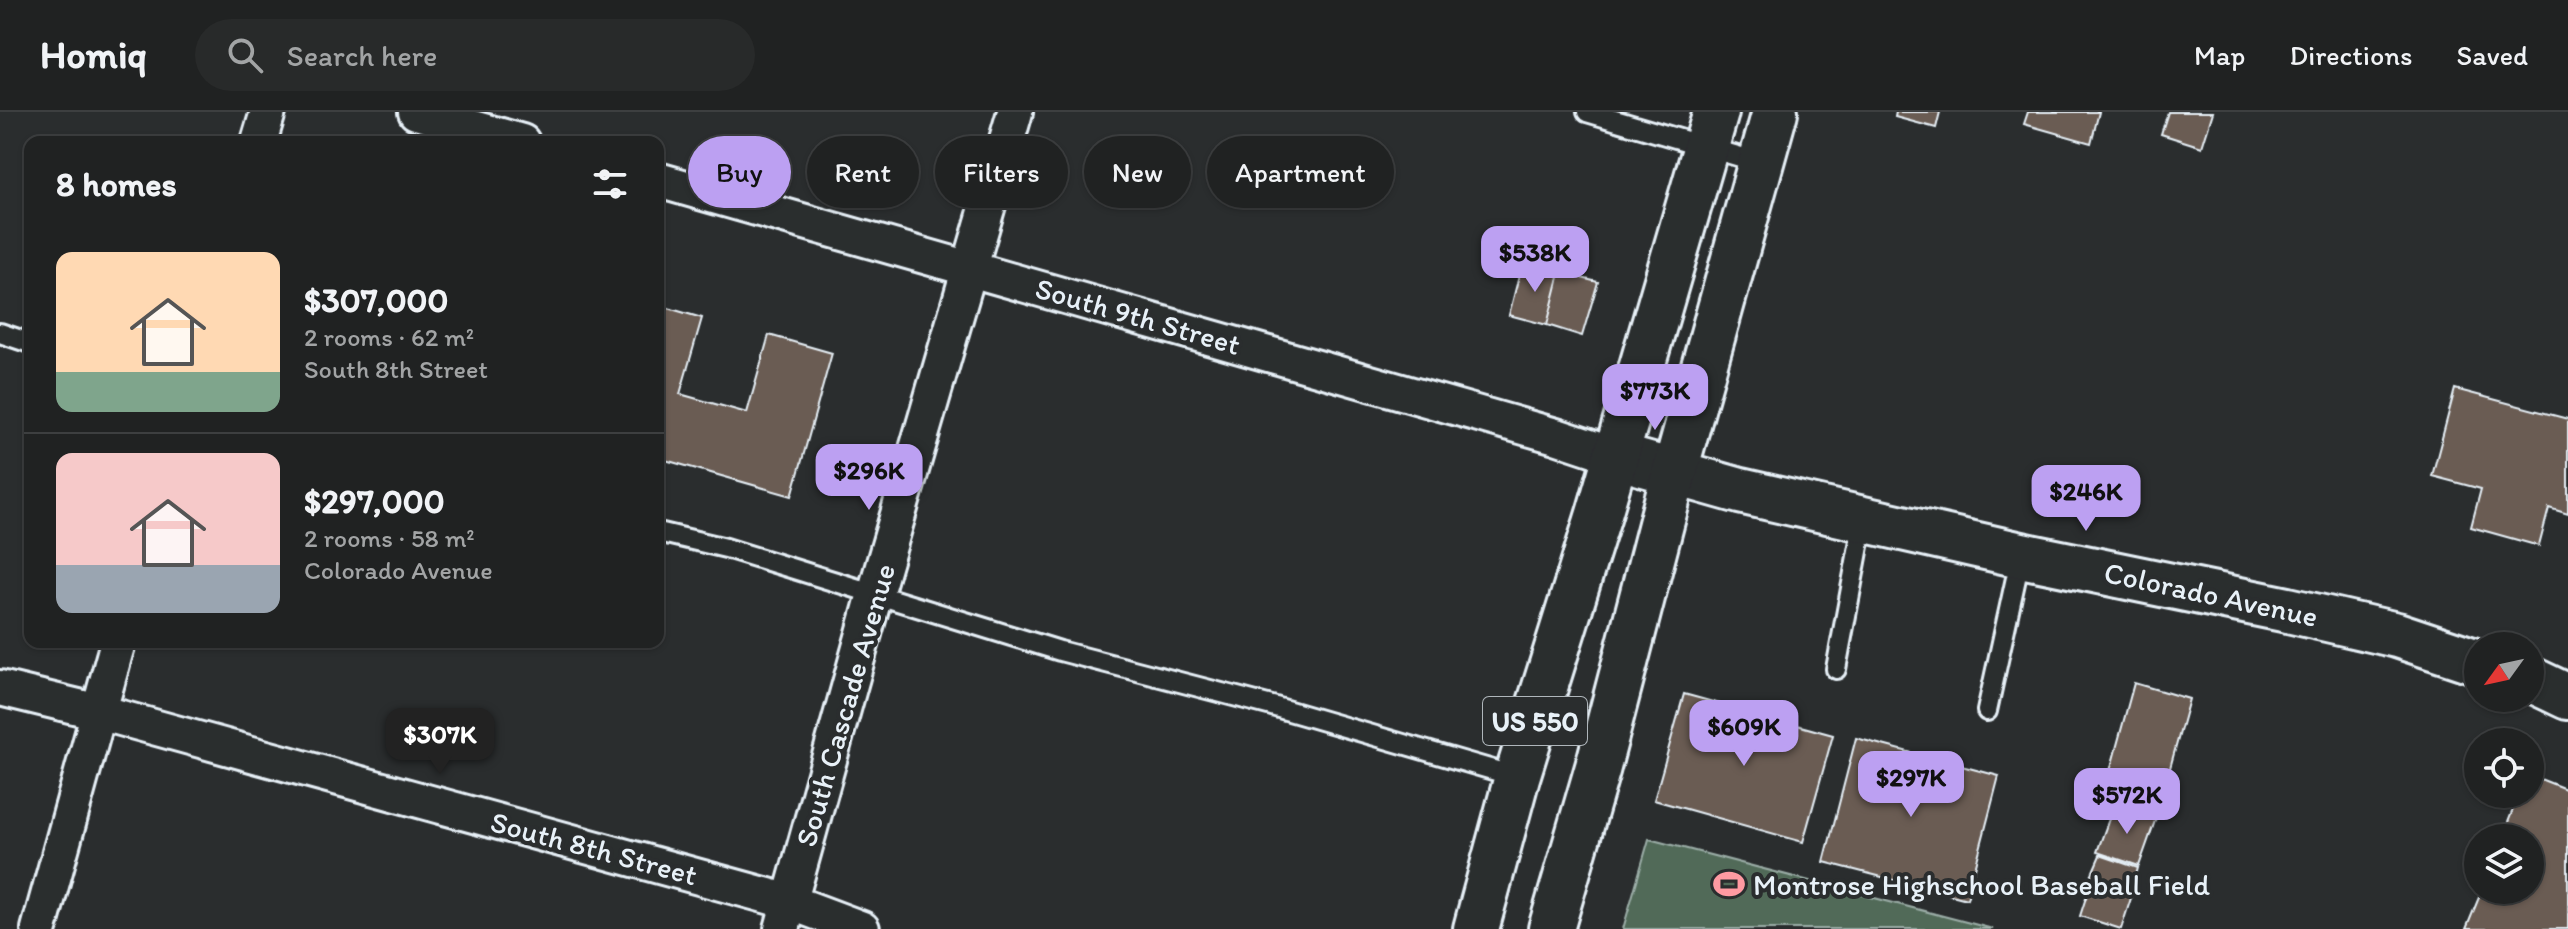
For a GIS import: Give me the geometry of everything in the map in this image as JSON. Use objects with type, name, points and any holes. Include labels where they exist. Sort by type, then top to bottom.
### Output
[{"type":"main road","name":"US 550","points":[[1551,929],[1598,767],[1674,474],[1775,112]]},
{"type":"main road","name":"US 550","points":[[1476,929],[1517,777],[1712,130]]},
{"type":"main road","name":"Colorado Avenue","points":[[1616,456],[1740,491],[2397,635],[2464,657]]},
{"type":"main road","points":[[2544,686],[2568,697]]},
{"type":"street","points":[[261,136],[268,112]]},
{"type":"street","points":[[416,112],[501,136]]},
{"type":"street","name":"South Cascade Avenue","points":[[786,915],[875,594],[1015,112]]},
{"type":"street","name":"South 9th Street","points":[[664,182],[1556,436],[1616,456]]},
{"type":"street","points":[[39,929],[116,648]]},
{"type":"street","name":"South 8th Street","points":[[0,688],[99,712],[786,915],[862,929]]},
{"type":"lane","points":[[1587,112],[1712,130],[1761,163]]},
{"type":"lane","points":[[0,333],[24,341]]},
{"type":"lane","points":[[1836,669],[1864,518]]},
{"type":"lane","points":[[664,533],[726,548],[1060,651],[1272,706],[1517,777]]},
{"type":"lane","points":[[1987,711],[2021,555]]},
{"type":"green space","name":"Montrose Highschool Baseball Field","points":[[1649,839],[1993,929],[1623,929]]},
{"type":"building","points":[[1896,112],[1940,112],[1936,128],[1895,117]]},
{"type":"building","points":[[2028,112],[2099,112],[2091,143],[2024,124]]},
{"type":"building","points":[[2168,112],[2213,112],[2202,147],[2161,134]]},
{"type":"building","points":[[1522,264],[1560,273],[1547,325],[1509,315]]},
{"type":"building","points":[[1560,273],[1598,282],[1582,336],[1547,325]]},
{"type":"building","points":[[664,307],[702,318],[680,394],[747,413],[769,335],[832,353],[792,496],[664,460]]},
{"type":"building","points":[[2455,389],[2568,419],[2568,514],[2549,508],[2539,546],[2471,527],[2481,489],[2432,476]]},
{"type":"building","points":[[2134,683],[2189,699],[2159,808],[2104,793]]},
{"type":"building","points":[[1684,694],[1833,735],[1803,842],[1654,800]]},
{"type":"building","points":[[1856,738],[1999,776],[1967,899],[1824,862]]},
{"type":"building","points":[[2544,781],[2568,790],[2568,929],[2466,929],[2476,904],[2544,904],[2544,824],[2507,824],[2514,808],[2544,808]]},
{"type":"building","points":[[2113,808],[2156,818],[2139,866],[2097,852]]},
{"type":"building","points":[[2100,855],[2138,868],[2132,890],[2091,876]]},
{"type":"building","points":[[2092,879],[2133,892],[2121,929],[2080,916]]},
{"type":"place","name":"Montrose Highschool Baseball Field","points":[[1729,884]]}]
